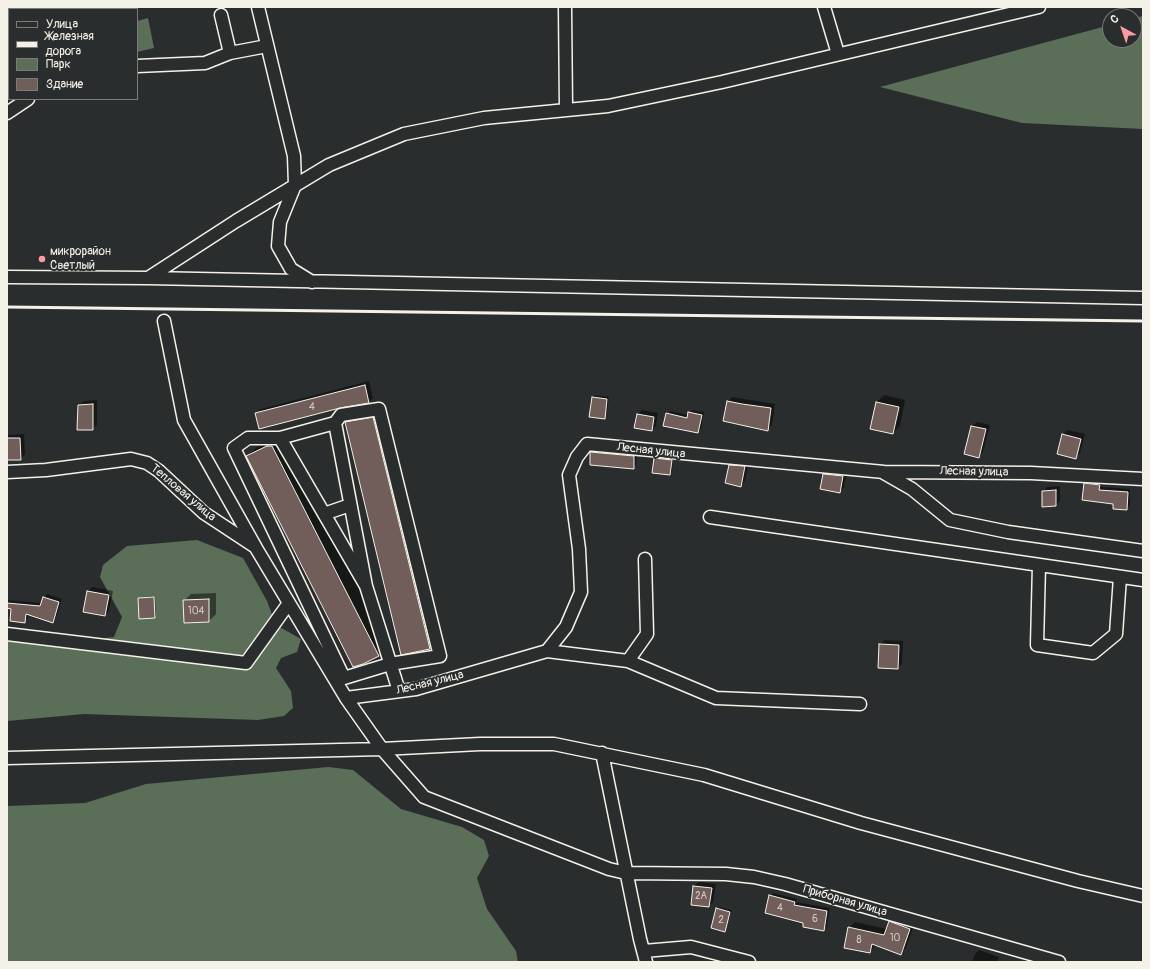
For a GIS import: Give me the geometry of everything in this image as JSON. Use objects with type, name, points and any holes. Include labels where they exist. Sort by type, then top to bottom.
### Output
[{"type":"street","points":[[258,7],[266,46],[294,156],[294,185],[280,222],[278,246],[291,269],[312,282]]},
{"type":"street","points":[[565,7],[566,110]]},
{"type":"street","points":[[824,7],[838,54]]},
{"type":"street","points":[[148,278],[294,185],[329,165],[404,134],[484,118],[608,106],[722,82],[1039,7]]},
{"type":"street","points":[[222,15],[230,54]]},
{"type":"street","points":[[138,66],[205,63],[230,54],[266,46]]},
{"type":"street","points":[[7,113],[26,100]]},
{"type":"street","points":[[7,277],[148,278],[1143,298]]},
{"type":"street","name":"Приборная улица","points":[[164,321],[184,420],[256,548],[346,698],[382,749],[424,797],[609,869],[626,873],[726,874],[754,877],[785,884],[1059,962]]},
{"type":"street","points":[[379,409],[440,656],[390,664],[344,678],[234,448],[248,438],[280,438],[335,423],[341,415],[379,409]]},
{"type":"street","points":[[335,423],[366,586],[399,691]]},
{"type":"street","points":[[280,438],[366,586]]},
{"type":"street","name":"Лесная улица","points":[[346,698],[416,689],[547,651],[566,627],[581,592],[579,549],[569,474],[587,444],[884,472],[1032,473],[1143,480]]},
{"type":"street","name":"Тепловая улица","points":[[7,472],[46,470],[131,459],[147,463],[159,471],[204,513],[256,548]]},
{"type":"street","points":[[884,472],[912,489],[950,520],[1008,532],[1143,551]]},
{"type":"street","points":[[324,514],[350,504]]},
{"type":"street","points":[[710,517],[1143,580]]},
{"type":"street","points":[[628,660],[647,634],[645,559]]},
{"type":"street","points":[[1039,565],[1037,645],[1093,653],[1116,634],[1120,577]]},
{"type":"street","points":[[7,634],[246,663],[289,603]]},
{"type":"street","points":[[547,651],[628,660],[716,698],[860,704]]},
{"type":"street","points":[[7,758],[382,749],[480,744],[554,744],[704,774],[861,823],[1143,896]]},
{"type":"street","points":[[602,753],[626,873],[645,956],[691,947],[749,962]]},
{"type":"green space","points":[[1142,16],[1143,129],[1022,123],[880,87],[1102,27],[1102,48],[1142,48]]},
{"type":"green space","points":[[148,18],[154,48],[138,52],[138,21]]},
{"type":"green space","points":[[197,540],[243,558],[267,601],[276,625],[301,639],[297,652],[281,658],[276,668],[291,691],[293,708],[284,716],[258,720],[84,714],[7,721],[7,637],[63,643],[114,637],[122,617],[100,577],[103,565],[127,546]]},
{"type":"green space","points":[[328,767],[353,770],[401,809],[462,827],[484,840],[489,856],[477,878],[487,909],[516,951],[518,962],[7,962],[7,806],[85,803],[146,784]]},
{"type":"building","points":[[365,385],[369,403],[340,408],[259,429],[255,413]]},
{"type":"building","points":[[592,397],[607,399],[605,419],[589,417]]},
{"type":"building","points":[[727,401],[771,408],[768,431],[723,421]]},
{"type":"building","points":[[876,402],[899,407],[893,434],[870,429]]},
{"type":"building","points":[[93,404],[93,430],[77,430],[78,405]]},
{"type":"building","points":[[688,412],[702,415],[698,433],[663,426],[666,413],[687,418]]},
{"type":"building","points":[[637,414],[654,417],[652,431],[634,428]]},
{"type":"building","points":[[373,417],[430,649],[401,655],[345,422]]},
{"type":"building","points":[[971,426],[986,429],[979,458],[964,454]]},
{"type":"building","points":[[1062,434],[1081,439],[1076,459],[1057,454]]},
{"type":"building","points":[[7,438],[20,438],[21,460],[7,460]]},
{"type":"building","points":[[267,446],[272,446],[379,656],[363,664],[353,667],[246,456]]},
{"type":"building","points":[[590,452],[634,456],[634,469],[590,465]]},
{"type":"building","points":[[654,458],[672,460],[670,475],[652,473]]},
{"type":"building","points":[[729,465],[745,466],[741,487],[725,483]]},
{"type":"building","points":[[823,474],[843,476],[840,493],[820,489]]},
{"type":"building","points":[[1084,483],[1100,485],[1099,490],[1128,492],[1127,510],[1113,509],[1113,504],[1082,500]]},
{"type":"building","points":[[1056,490],[1056,506],[1042,507],[1042,491]]},
{"type":"building","points":[[87,591],[109,595],[105,616],[83,612]]},
{"type":"building","points":[[43,597],[59,602],[53,623],[26,614],[25,623],[10,621],[11,609],[7,608],[7,603],[40,606]]},
{"type":"building","points":[[154,597],[155,618],[139,619],[138,598]]},
{"type":"building","points":[[209,599],[209,622],[184,623],[183,600]]},
{"type":"building","points":[[879,644],[899,645],[898,669],[878,668]]},
{"type":"building","points":[[693,886],[712,888],[709,907],[691,905]]},
{"type":"building","points":[[769,895],[795,902],[794,905],[827,911],[824,931],[803,927],[803,923],[765,913]]},
{"type":"building","points":[[716,908],[730,912],[725,932],[711,928]]},
{"type":"building","points":[[889,921],[910,929],[901,955],[872,944],[870,953],[844,948],[848,927],[884,935]]},
{"type":"railway","points":[[7,307],[1143,321]]},
{"type":"place","name":"микрорайон Светлый","points":[[42,259]]}]
